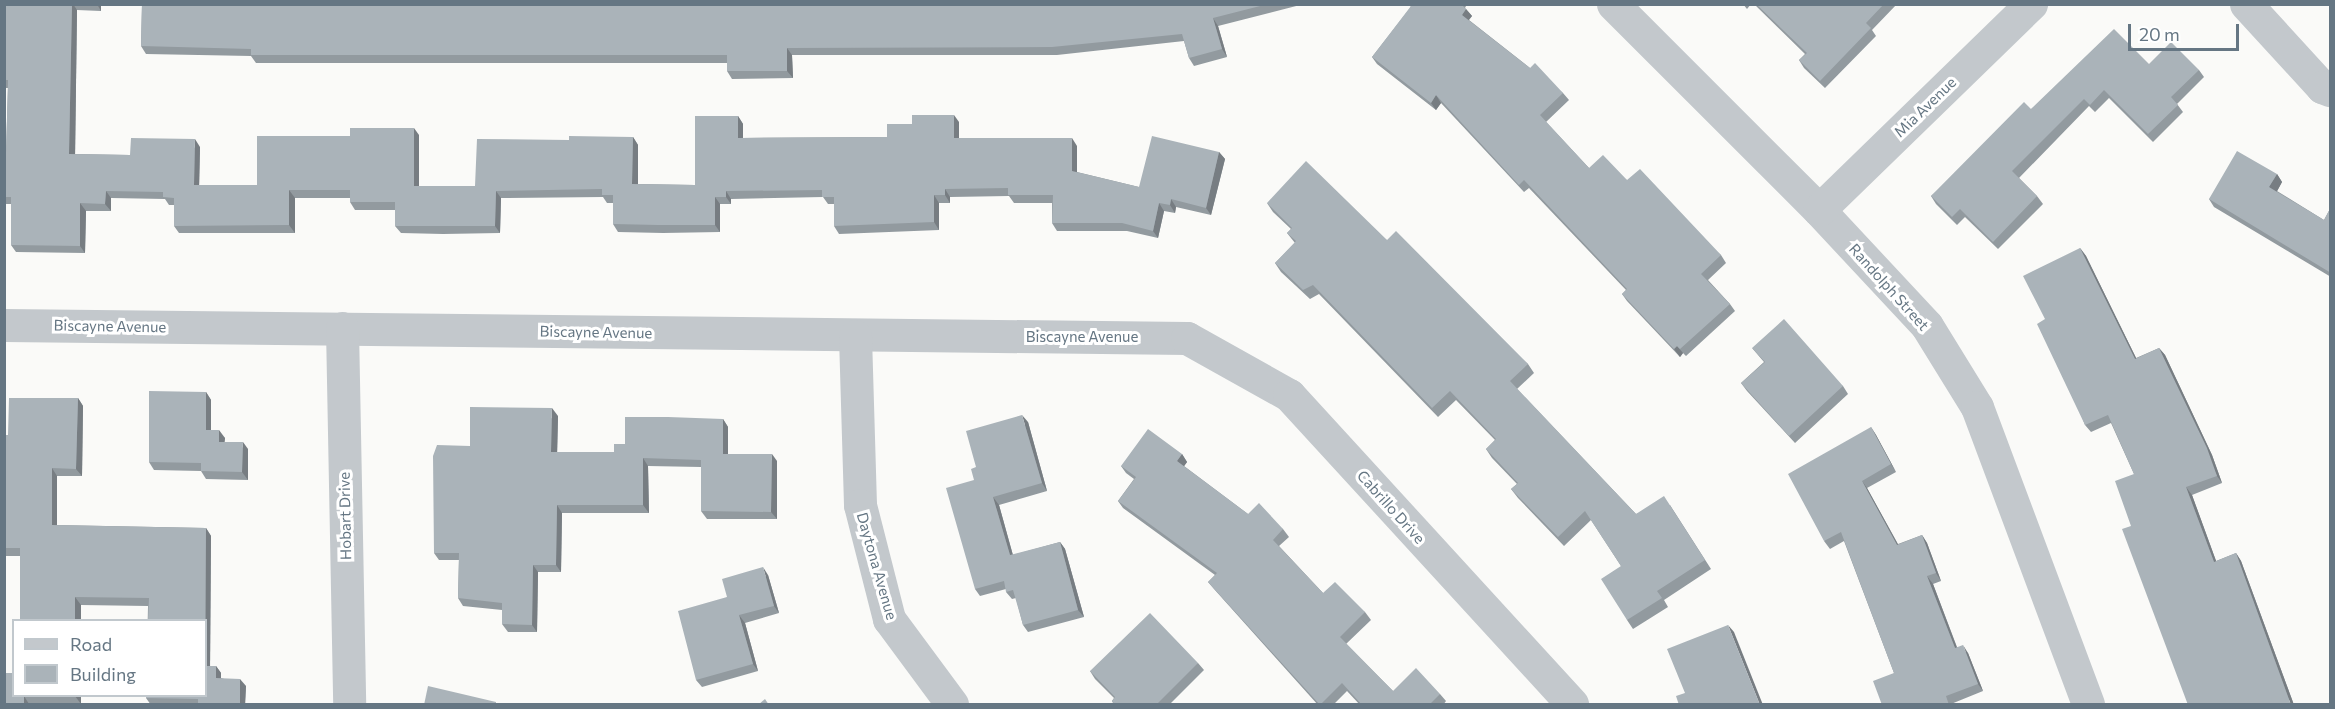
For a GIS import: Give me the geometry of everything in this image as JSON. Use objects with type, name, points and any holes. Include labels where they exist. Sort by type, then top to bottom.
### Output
[{"type":"street","name":"Randolph Street","points":[[1613,4],[1819,210],[1927,326],[1977,407],[2088,705]]},
{"type":"street","name":"Mia Avenue","points":[[1819,210],[2031,4]]},
{"type":"street","points":[[2246,4],[2322,87],[2331,90]]},
{"type":"street","name":"Biscayne Avenue","points":[[4,325],[1187,338]]},
{"type":"street","name":"Hobart Drive","points":[[342,328],[349,705]]},
{"type":"street","name":"Daytona Avenue","points":[[855,336],[860,505],[889,619],[952,705]]},
{"type":"street","name":"Cabrillo Drive","points":[[1187,338],[1289,395],[1572,705]]},
{"type":"building","points":[[4,4],[72,4],[69,154],[130,155],[131,138],[195,139],[194,185],[257,185],[257,136],[350,136],[350,128],[414,128],[414,186],[475,186],[477,139],[569,140],[569,136],[633,137],[632,184],[695,185],[695,116],[738,116],[738,138],[887,137],[887,124],[912,124],[912,115],[954,115],[954,138],[1072,138],[1072,171],[1139,187],[1152,136],[1219,152],[1206,208],[1171,199],[1170,205],[1159,203],[1153,231],[1122,223],[1052,223],[1053,195],[1008,195],[1008,188],[945,189],[945,195],[934,195],[934,222],[834,226],[834,197],[822,197],[822,190],[726,191],[726,197],[715,197],[715,225],[613,224],[613,195],[602,195],[602,189],[496,191],[495,226],[395,226],[395,202],[350,202],[350,190],[289,190],[289,225],[174,226],[174,198],[163,197],[163,192],[106,191],[105,204],[80,203],[80,246],[11,245],[11,197],[4,197],[8,80],[4,80]]},
{"type":"building","points":[[142,4],[539,4],[539,6],[1268,4],[1213,18],[1222,49],[1189,58],[1182,34],[1052,47],[787,48],[787,71],[727,71],[727,55],[251,55],[251,49],[141,46]]},
{"type":"building","points":[[1410,4],[1461,4],[1466,9],[1462,15],[1530,68],[1535,63],[1563,93],[1540,115],[1589,168],[1603,155],[1627,180],[1640,169],[1721,255],[1701,274],[1730,304],[1680,349],[1677,346],[1674,349],[1622,294],[1627,289],[1524,180],[1519,185],[1436,95],[1431,103],[1372,57],[1411,6]]},
{"type":"building","points":[[1756,4],[1884,4],[1866,23],[1871,28],[1820,81],[1799,60],[1807,53]]},
{"type":"building","points":[[2114,29],[2149,64],[2171,42],[2199,70],[2171,97],[2178,105],[2148,134],[2104,90],[2090,105],[2084,99],[2012,171],[2037,196],[1993,242],[1960,209],[1952,217],[1931,196],[2024,102],[2031,109]]},
{"type":"building","points":[[2237,151],[2277,174],[2269,187],[2324,220],[2331,207],[2331,273],[2209,199]]},
{"type":"building","points":[[1306,161],[1387,240],[1396,231],[1528,364],[1510,381],[1636,514],[1664,496],[1705,560],[1657,591],[1662,598],[1627,620],[1601,579],[1621,566],[1585,511],[1558,537],[1511,489],[1518,483],[1486,449],[1496,439],[1450,391],[1432,408],[1313,285],[1303,290],[1275,263],[1296,241],[1287,233],[1292,228],[1267,203]]},
{"type":"building","points":[[2080,248],[2135,359],[2159,348],[2207,448],[2217,476],[2186,487],[2214,562],[2236,553],[2291,705],[2188,705],[2122,529],[2131,526],[2115,481],[2134,474],[2108,415],[2085,425],[2037,324],[2045,319],[2023,276]]},
{"type":"building","points":[[1784,319],[1843,386],[1789,436],[1741,383],[1765,362],[1752,348]]},
{"type":"building","points":[[149,391],[206,392],[206,430],[219,430],[219,442],[243,442],[242,472],[201,471],[201,463],[149,462]]},
{"type":"building","points":[[9,398],[78,398],[76,469],[52,468],[52,525],[206,528],[205,619],[148,619],[149,598],[75,597],[75,619],[20,619],[20,548],[4,548],[4,435],[8,435]]},
{"type":"building","points":[[470,407],[552,408],[551,452],[614,452],[614,444],[625,444],[625,417],[723,419],[723,454],[772,454],[771,512],[701,511],[701,460],[643,458],[643,505],[557,505],[556,565],[533,565],[532,625],[502,624],[502,603],[458,598],[459,553],[434,553],[433,456],[437,445],[470,446]]},
{"type":"building","points":[[1022,415],[1042,483],[993,497],[1010,555],[1060,542],[1078,610],[1023,625],[1013,590],[1006,592],[1004,581],[975,589],[946,488],[974,480],[971,469],[976,467],[966,431]]},
{"type":"building","points":[[1871,427],[1891,464],[1862,481],[1897,545],[1922,535],[1936,573],[1927,576],[1955,648],[1963,645],[1978,684],[1946,696],[1949,705],[1882,705],[1873,681],[1894,673],[1841,532],[1824,541],[1788,474]]},
{"type":"building","points":[[1148,429],[1182,454],[1177,461],[1248,514],[1259,503],[1283,529],[1273,540],[1323,593],[1335,582],[1365,612],[1340,637],[1393,691],[1416,668],[1440,694],[1429,705],[1362,705],[1342,683],[1320,705],[1208,582],[1217,573],[1118,501],[1136,477],[1121,466]]},
{"type":"building","points":[[763,567],[774,606],[739,615],[753,664],[696,680],[678,611],[727,597],[722,579]]},
{"type":"building","points":[[1150,613],[1198,663],[1156,705],[1115,705],[1112,701],[1115,697],[1090,671]]},
{"type":"building","points":[[1728,625],[1760,705],[1679,705],[1676,696],[1685,693],[1667,649]]},
{"type":"building","points":[[207,666],[216,666],[216,678],[240,679],[240,705],[198,705],[198,699],[146,698],[207,697]]},
{"type":"building","points":[[4,673],[12,673],[12,697],[24,697],[24,705],[4,705]]},
{"type":"building","points":[[428,686],[496,702],[496,705],[424,705]]},
{"type":"building","points":[[765,699],[769,705],[758,705]]}]
